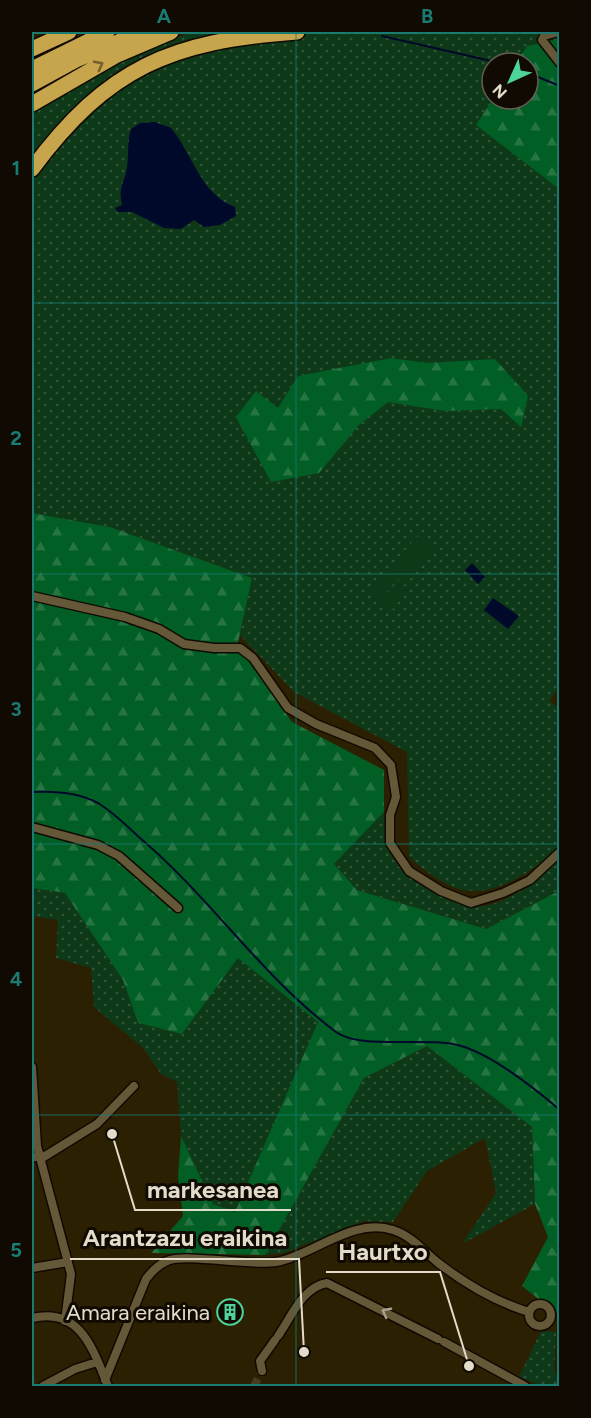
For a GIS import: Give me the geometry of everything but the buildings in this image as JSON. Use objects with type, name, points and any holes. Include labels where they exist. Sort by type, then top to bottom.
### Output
[{"type":"highway","points":[[32,49],[69,32]]},
{"type":"highway","points":[[32,69],[107,32]]},
{"type":"highway","points":[[32,84],[78,59],[142,32]]},
{"type":"highway","points":[[32,104],[117,55],[171,32]]},
{"type":"highway","points":[[32,169],[80,111],[123,77],[172,53],[245,34],[297,32]]},
{"type":"street","points":[[558,32],[544,36],[542,40],[560,63]]},
{"type":"street","points":[[32,596],[125,617],[159,629],[184,644],[214,648],[240,648],[253,658],[288,708],[316,724],[375,748],[391,765],[396,797],[390,815],[390,843],[409,871],[441,891],[471,903],[530,880],[560,852]]},
{"type":"street","points":[[32,828],[98,845],[119,856],[178,908]]},
{"type":"street","points":[[32,1067],[34,1130],[68,1262],[70,1292],[65,1321]]},
{"type":"street","points":[[32,1158],[41,1156],[97,1124],[134,1086]]},
{"type":"street","points":[[106,1383],[146,1279],[158,1266],[176,1258],[252,1264],[276,1262],[291,1258],[355,1230],[380,1227],[394,1230],[411,1240],[475,1287],[514,1308],[529,1312]]},
{"type":"street","points":[[32,1268],[68,1262]]},
{"type":"street","points":[[262,1371],[260,1361],[308,1291],[317,1284],[327,1283],[525,1386]]},
{"type":"street","points":[[32,1318],[44,1316],[73,1324],[84,1335],[106,1383]]},
{"type":"street","points":[[43,1386],[97,1362]]},
{"type":"green space","points":[[191,32],[559,32],[559,39],[528,46],[524,51],[480,51],[480,111],[485,111],[476,125],[559,189],[560,685],[549,701],[559,708],[560,845],[542,862],[519,877],[482,891],[462,890],[437,878],[409,857],[407,752],[294,692],[240,635],[252,578],[110,527],[32,513],[32,112],[116,61]]},
{"type":"green space","points":[[559,39],[559,189],[476,125],[485,111],[540,111],[540,51],[524,51],[527,46]]},
{"type":"green space","points":[[391,358],[428,363],[495,359],[528,396],[521,427],[501,409],[445,411],[388,402],[359,425],[319,473],[271,482],[236,417],[256,391],[278,408],[298,376]]},
{"type":"green space","points":[[32,513],[110,527],[252,578],[236,652],[247,659],[292,722],[384,770],[384,812],[334,864],[357,890],[486,929],[559,891],[559,1315],[522,1286],[548,1237],[535,1204],[532,1127],[427,1046],[364,1078],[265,1255],[151,1253],[183,1216],[178,1177],[181,1136],[213,1204],[235,1212],[318,1022],[238,958],[182,1034],[138,1023],[123,980],[65,893],[32,888]]},
{"type":"green space","points":[[417,536],[434,551],[405,585],[388,570]]},
{"type":"green space","points":[[385,574],[395,582],[380,600],[370,593]]},
{"type":"green space","points":[[398,584],[408,591],[392,610],[382,602]]},
{"type":"green space","points":[[384,812],[390,851],[401,869],[420,884],[455,901],[468,906],[481,906],[506,899],[530,884],[559,859],[559,891],[486,929],[357,890],[334,864]]},
{"type":"green space","points":[[32,888],[65,893],[123,980],[138,1023],[182,1034],[238,957],[318,1022],[235,1212],[213,1204],[181,1136],[177,1082],[161,1074],[143,1048],[94,1007],[91,968],[56,958],[58,920],[32,916]]},
{"type":"green space","points":[[427,1046],[532,1127],[535,1204],[462,1244],[496,1193],[485,1138],[427,1171],[393,1222],[364,1221],[284,1253],[265,1255],[364,1078]]},
{"type":"green space","points":[[541,1331],[556,1332],[554,1372],[559,1374],[559,1386],[543,1386],[519,1377]]},
{"type":"water","points":[[155,122],[171,128],[205,183],[223,201],[235,207],[236,216],[220,225],[204,227],[194,220],[181,229],[164,228],[132,212],[118,212],[115,208],[122,205],[121,189],[127,168],[131,129],[140,123]]},
{"type":"water","points":[[472,563],[485,577],[478,584],[465,570]]},
{"type":"water","points":[[493,598],[519,616],[508,629],[484,610]]},
{"type":"waterway","points":[[382,36],[480,58]]},
{"type":"waterway","points":[[540,78],[560,86]]},
{"type":"waterway","points":[[32,792],[74,794],[90,799],[109,811],[166,861],[284,987],[336,1032],[361,1040],[447,1043],[473,1050],[500,1064],[560,1110]]},
{"type":"tunnel","points":[[254,1386],[262,1371]]},
{"type":"place","name":"markesanea","points":[[112,1134]]},
{"type":"place","name":"Amara eraikina","points":[[230,1312]]},
{"type":"place","name":"Arantzazu eraikina","points":[[304,1352]]},
{"type":"place","name":"Haurtxo","points":[[469,1366]]}]
